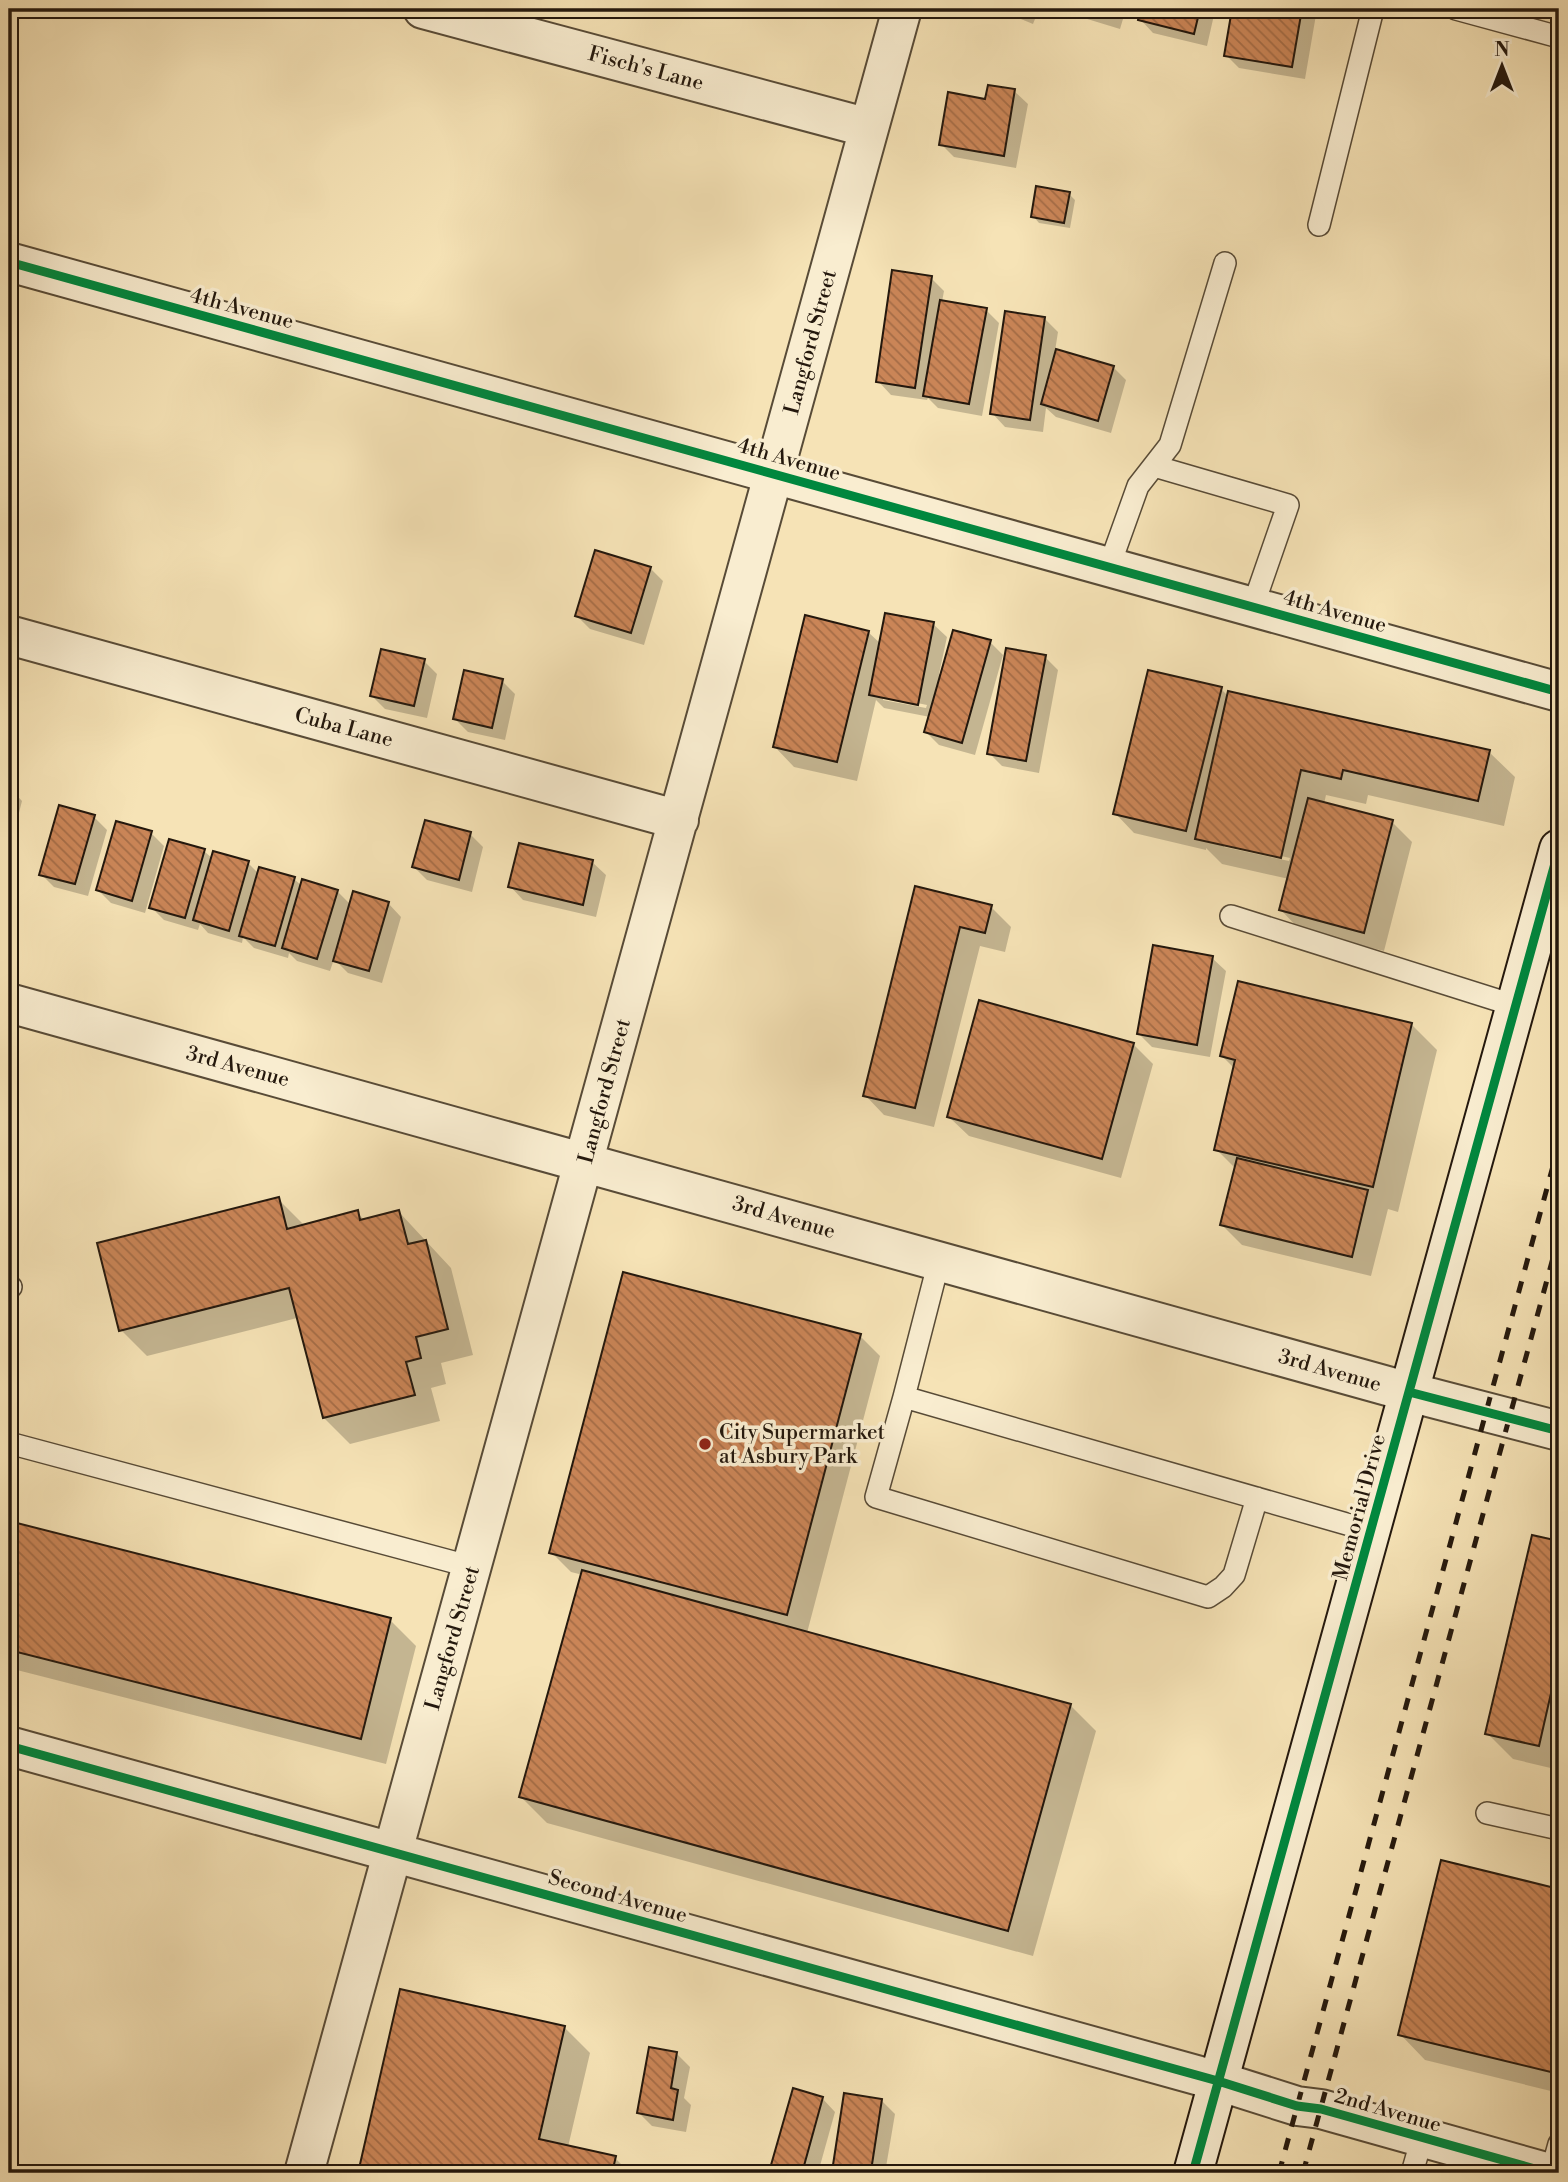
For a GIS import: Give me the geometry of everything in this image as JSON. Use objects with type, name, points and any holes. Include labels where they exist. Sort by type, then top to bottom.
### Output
[{"type":"street","name":"Fisch's Lane","points":[[423,9],[869,128]]},
{"type":"street","name":"Langford Street","points":[[304,2173],[902,9]]},
{"type":"street","name":"4th Avenue","points":[[9,262],[1559,692]]},
{"type":"street","name":"Cuba Lane","points":[[9,635],[679,820]]},
{"type":"street","name":"Memorial Drive","points":[[1193,2173],[1559,849]]},
{"type":"street","name":"3rd Avenue","points":[[9,1003],[1409,1392],[1559,1431]]},
{"type":"street","name":"Second Avenue","points":[[9,1746],[1218,2081]]},
{"type":"street","name":"2nd Avenue","points":[[1218,2081],[1297,2106],[1321,2109],[1417,2156],[1550,2173]]},
{"type":"lane","points":[[1319,226],[1373,9]]},
{"type":"lane","points":[[1456,9],[1505,15],[1559,37]]},
{"type":"lane","points":[[1109,567],[1138,486],[1170,445],[1225,263]]},
{"type":"lane","points":[[1154,466],[1288,505],[1253,606]]},
{"type":"lane","points":[[1231,916],[1516,1006]]},
{"type":"lane","points":[[939,1261],[876,1497],[1208,1597],[1234,1575],[1257,1498]]},
{"type":"lane","points":[[904,1397],[1371,1531]]},
{"type":"lane","points":[[9,1443],[472,1567]]},
{"type":"lane","points":[[1487,1813],[1559,1829]]},
{"type":"lane","points":[[1550,2173],[1559,2144]]},
{"type":"building","points":[[1079,9],[1109,9],[1107,17]]},
{"type":"building","points":[[1140,9],[1200,9],[1194,34],[1138,20]]},
{"type":"building","points":[[1232,9],[1302,9],[1292,67],[1224,56]]},
{"type":"building","points":[[988,85],[1015,89],[1004,156],[939,145],[948,92],[985,99]]},
{"type":"building","points":[[1036,186],[1070,192],[1064,223],[1031,217]]},
{"type":"building","points":[[892,270],[932,276],[915,388],[876,382]]},
{"type":"building","points":[[940,300],[987,308],[969,404],[923,396]]},
{"type":"building","points":[[1005,311],[1045,317],[1030,420],[990,414]]},
{"type":"building","points":[[1056,349],[1114,366],[1098,421],[1041,404]]},
{"type":"building","points":[[595,550],[651,567],[631,633],[575,616]]},
{"type":"building","points":[[885,613],[934,622],[918,705],[869,695]]},
{"type":"building","points":[[805,615],[869,631],[837,762],[773,747]]},
{"type":"building","points":[[953,630],[991,640],[962,743],[924,732]]},
{"type":"building","points":[[1006,648],[1046,655],[1026,761],[987,754]]},
{"type":"building","points":[[381,649],[425,659],[414,706],[370,696]]},
{"type":"building","points":[[464,670],[503,679],[492,728],[453,719]]},
{"type":"building","points":[[1148,670],[1222,687],[1186,831],[1113,814]]},
{"type":"building","points":[[1228,691],[1490,750],[1478,801],[1343,770],[1341,779],[1301,770],[1281,858],[1195,839]]},
{"type":"building","points":[[1308,798],[1393,820],[1364,933],[1279,910]]},
{"type":"building","points":[[59,805],[95,815],[75,884],[39,875]]},
{"type":"building","points":[[425,820],[471,832],[459,880],[412,867]]},
{"type":"building","points":[[116,821],[152,831],[132,901],[96,890]]},
{"type":"building","points":[[169,839],[205,849],[185,918],[149,908]]},
{"type":"building","points":[[519,843],[593,860],[583,905],[508,887]]},
{"type":"building","points":[[213,851],[249,861],[229,931],[193,920]]},
{"type":"building","points":[[259,867],[295,877],[275,946],[239,936]]},
{"type":"building","points":[[302,879],[338,890],[317,959],[282,948]]},
{"type":"building","points":[[915,886],[992,905],[985,933],[960,927],[915,1108],[863,1096]]},
{"type":"building","points":[[353,891],[389,902],[369,971],[333,961]]},
{"type":"building","points":[[1153,945],[1213,956],[1197,1045],[1137,1034]]},
{"type":"building","points":[[1238,981],[1412,1023],[1373,1187],[1214,1150],[1235,1060],[1220,1056]]},
{"type":"building","points":[[979,1000],[1134,1043],[1102,1159],[947,1117]]},
{"type":"building","points":[[1237,1158],[1368,1190],[1352,1257],[1220,1225]]},
{"type":"building","points":[[279,1197],[287,1229],[358,1210],[360,1220],[399,1210],[408,1244],[426,1240],[448,1329],[416,1337],[421,1358],[406,1362],[415,1395],[323,1418],[289,1288],[119,1331],[97,1243]]},
{"type":"building","name":"City Supermarket at Asbury Park","points":[[623,1272],[861,1334],[787,1615],[549,1553]]},
{"type":"building","points":[[9,1521],[391,1618],[361,1739],[9,1650]]},
{"type":"building","points":[[1532,1535],[1559,1541],[1559,1658],[1539,1746],[1485,1734]]},
{"type":"building","points":[[582,1570],[1071,1704],[1008,1931],[519,1797]]},
{"type":"building","points":[[1441,1860],[1559,1889],[1559,2074],[1398,2035]]},
{"type":"building","points":[[400,1989],[565,2026],[539,2139],[616,2156],[612,2173],[358,2173]]},
{"type":"building","points":[[649,2047],[677,2052],[671,2088],[678,2090],[673,2120],[637,2113]]},
{"type":"building","points":[[793,2088],[823,2097],[802,2173],[771,2165]]},
{"type":"building","points":[[844,2093],[882,2099],[871,2171],[833,2165]]},
{"type":"railway","points":[[1279,2173],[1559,1144]]},
{"type":"railway","points":[[1303,2173],[1559,1236]]},
{"type":"cycle path","points":[[9,262],[1559,692]]},
{"type":"cycle path","points":[[1193,2173],[1559,849]]},
{"type":"cycle path","points":[[1409,1392],[1559,1431]]},
{"type":"cycle path","points":[[9,1746],[1218,2081],[1297,2106],[1321,2109],[1549,2173]]},
{"type":"place","name":"City Supermarket at Asbury Park","points":[[705,1444]]}]
